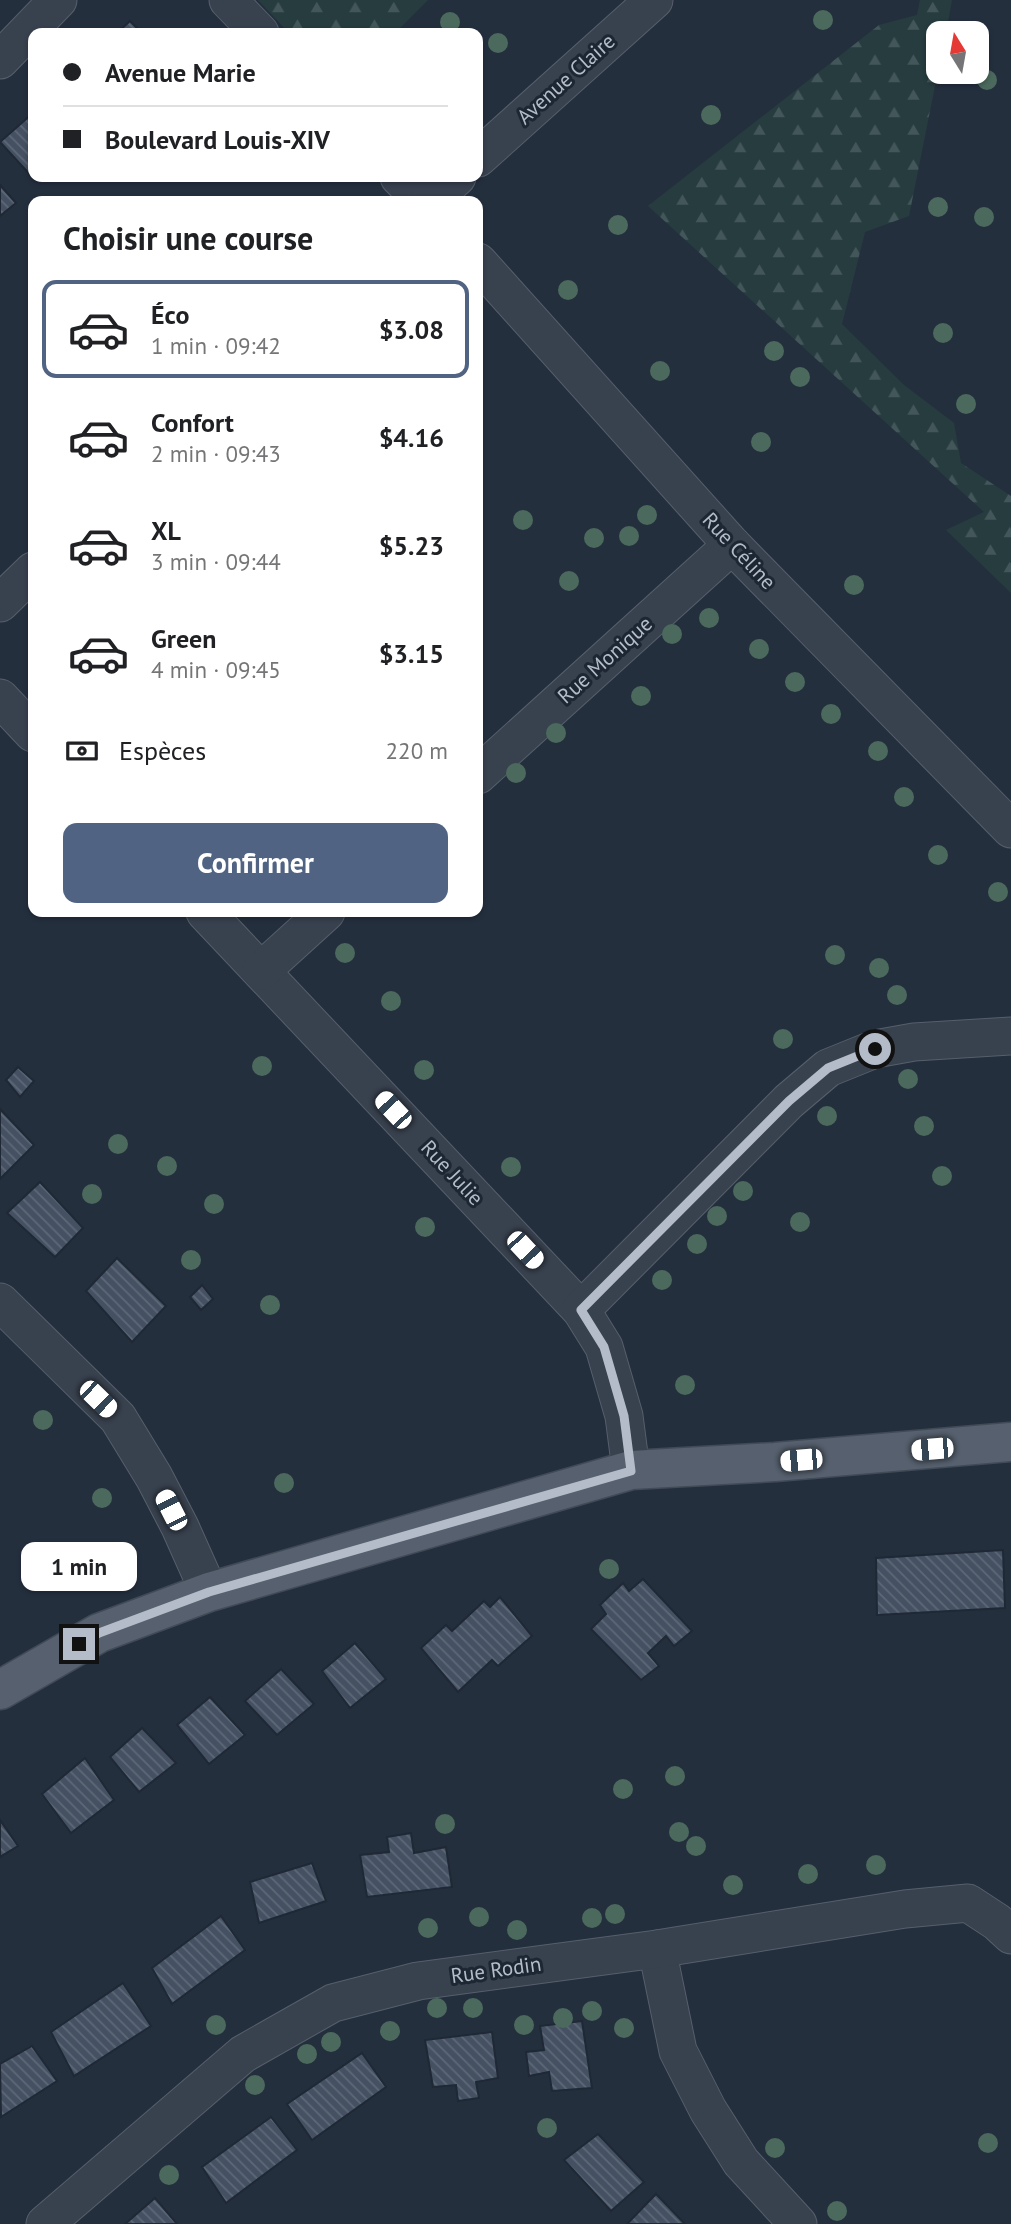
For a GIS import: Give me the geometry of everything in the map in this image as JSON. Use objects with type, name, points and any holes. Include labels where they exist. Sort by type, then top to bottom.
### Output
[{"type":"main road","points":[[0,1690],[99,1633],[209,1592],[631,1471],[1011,1442]]},
{"type":"street","points":[[31,28],[58,0]]},
{"type":"street","points":[[228,0],[255,28]]},
{"type":"street","name":"Avenue Claire","points":[[483,154],[654,0]]},
{"type":"street","points":[[0,60],[28,31]]},
{"type":"street","points":[[405,182],[418,196]]},
{"type":"street","points":[[435,196],[451,182]]},
{"type":"street","name":"Rue Céline","points":[[483,268],[732,545],[1011,829]]},
{"type":"street","name":"Rue Monique","points":[[483,770],[732,545]]},
{"type":"street","points":[[0,603],[28,575]]},
{"type":"street","points":[[0,698],[28,728]]},
{"type":"street","name":"Rue Julie","points":[[210,917],[581,1310],[604,1347],[624,1416],[631,1471]]},
{"type":"street","points":[[261,971],[320,917]]},
{"type":"street","points":[[581,1310],[789,1101],[828,1068],[875,1049],[914,1041],[1011,1036]]},
{"type":"street","points":[[0,1302],[118,1418],[164,1497],[209,1592]]},
{"type":"street","name":"Rue Rodin","points":[[45,2224],[243,2054],[334,2003],[418,1981],[657,1948],[905,1909],[968,1903],[1011,1935]]},
{"type":"street","points":[[657,1948],[678,2051],[708,2110],[741,2162],[798,2224]]},
{"type":"green space","points":[[258,0],[428,0],[400,28],[284,28]]},
{"type":"green space","points":[[920,0],[952,0],[948,21],[926,21],[926,84],[935,84],[909,216],[865,232],[842,324],[904,385],[954,423],[961,463],[1011,496],[1011,593],[946,530],[984,512],[648,206],[879,25],[917,15]]},
{"type":"building","points":[[130,21],[137,28],[122,28]]},
{"type":"building","points":[[28,117],[28,172],[0,142]]},
{"type":"building","points":[[0,185],[16,203],[0,216]]},
{"type":"building","points":[[18,1067],[34,1081],[20,1097],[6,1080]]},
{"type":"building","points":[[0,1109],[34,1145],[0,1179]]},
{"type":"building","points":[[40,1182],[83,1228],[55,1257],[7,1213]]},
{"type":"building","points":[[117,1258],[166,1306],[132,1342],[86,1291]]},
{"type":"building","points":[[202,1285],[213,1299],[201,1310],[190,1297]]},
{"type":"building","points":[[1003,1550],[1005,1608],[877,1615],[876,1558]]},
{"type":"building","points":[[643,1579],[692,1631],[674,1646],[666,1636],[648,1653],[659,1666],[641,1680],[591,1629],[606,1614],[600,1605],[623,1583],[629,1591]]},
{"type":"building","points":[[500,1597],[532,1636],[498,1666],[492,1660],[458,1692],[421,1648],[446,1625],[452,1631],[484,1601],[490,1607]]},
{"type":"building","points":[[355,1643],[386,1679],[350,1708],[322,1671]]},
{"type":"building","points":[[281,1669],[314,1704],[277,1735],[245,1701]]},
{"type":"building","points":[[210,1697],[245,1735],[209,1764],[177,1725]]},
{"type":"building","points":[[142,1728],[176,1763],[139,1792],[110,1757]]},
{"type":"building","points":[[85,1758],[114,1800],[71,1833],[42,1794]]},
{"type":"building","points":[[0,1820],[18,1846],[0,1857]]},
{"type":"building","points":[[411,1833],[414,1853],[446,1847],[452,1887],[367,1897],[360,1855],[389,1852],[387,1837]]},
{"type":"building","points":[[312,1863],[326,1901],[259,1923],[250,1882]]},
{"type":"building","points":[[221,1916],[245,1950],[172,2004],[152,1968]]},
{"type":"building","points":[[123,1983],[151,2026],[74,2076],[51,2032]]},
{"type":"building","points":[[582,2021],[592,2088],[552,2091],[549,2072],[529,2076],[526,2052],[544,2050],[540,2026]]},
{"type":"building","points":[[492,2032],[498,2078],[476,2082],[479,2098],[458,2101],[456,2085],[433,2087],[425,2040]]},
{"type":"building","points":[[32,2046],[57,2081],[1,2117],[0,2064]]},
{"type":"building","points":[[362,2053],[386,2087],[312,2140],[287,2104]]},
{"type":"building","points":[[271,2117],[297,2150],[226,2203],[202,2167]]},
{"type":"building","points":[[598,2134],[644,2182],[611,2211],[564,2160]]},
{"type":"building","points":[[656,2194],[685,2224],[627,2224]]},
{"type":"building","points":[[155,2198],[177,2224],[125,2224]]},
{"type":"route","points":[[79,1644],[99,1633],[209,1592],[631,1471],[624,1416],[604,1347],[581,1310],[789,1101],[828,1068],[875,1049]]}]
